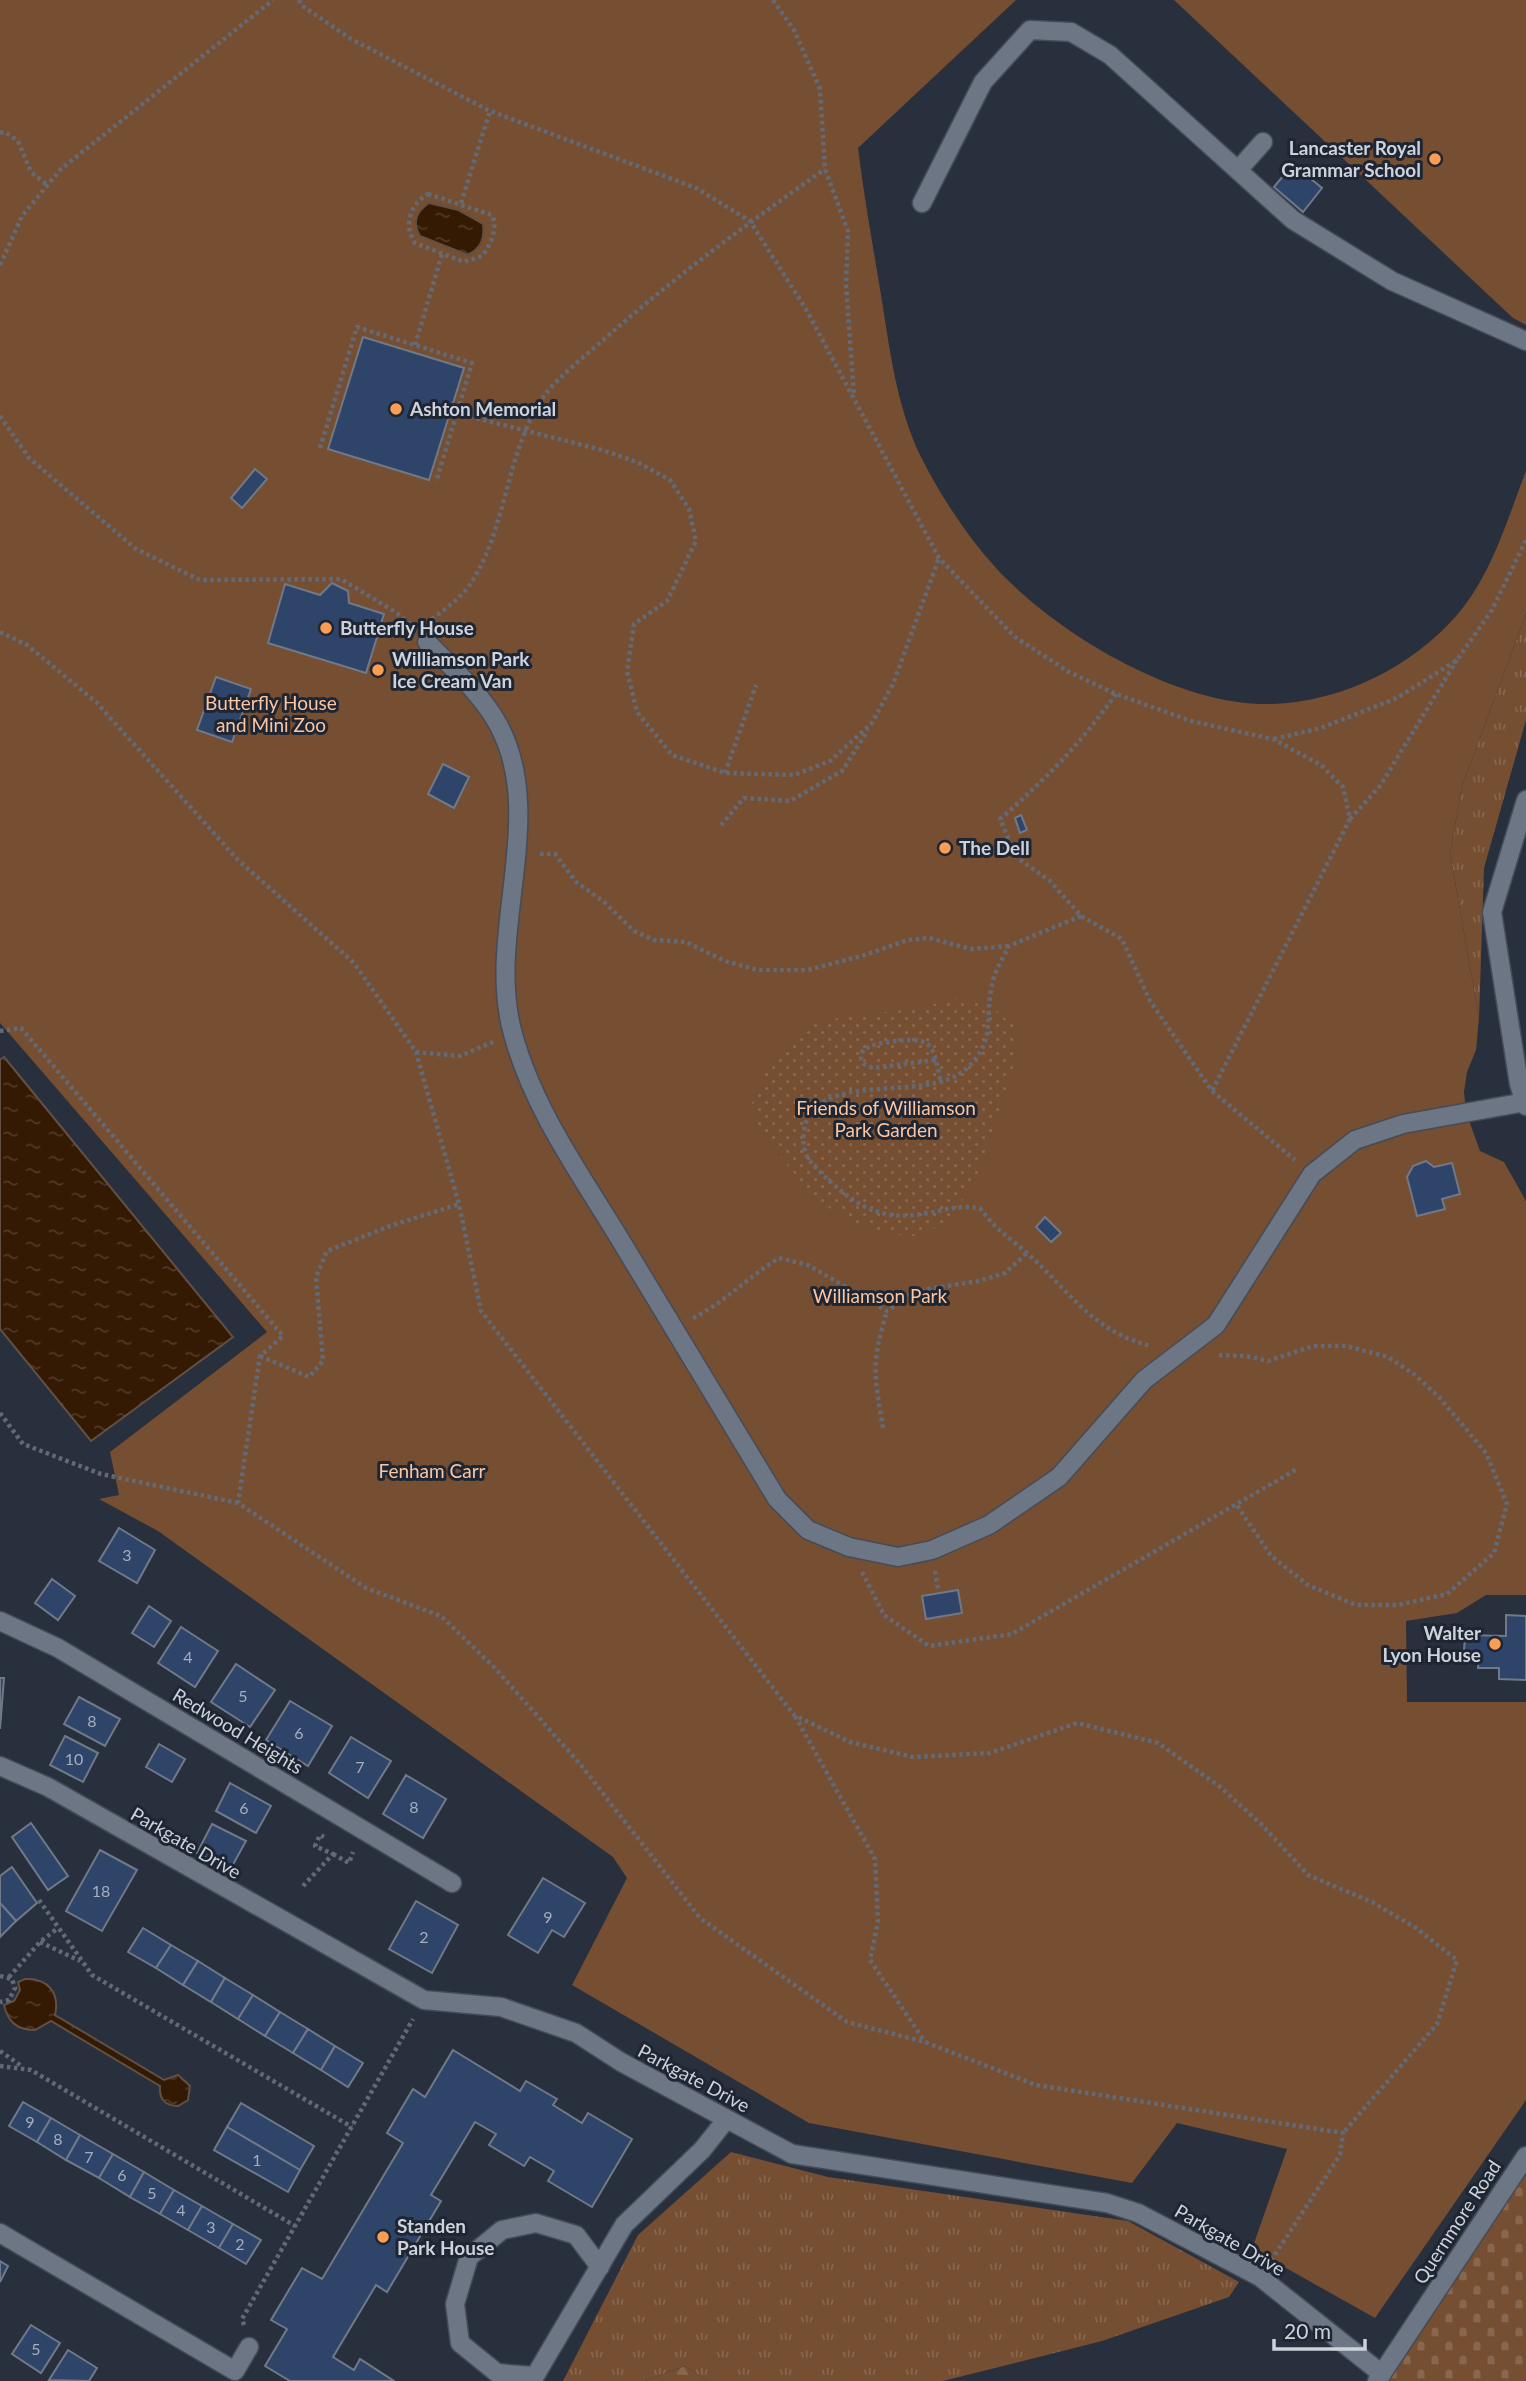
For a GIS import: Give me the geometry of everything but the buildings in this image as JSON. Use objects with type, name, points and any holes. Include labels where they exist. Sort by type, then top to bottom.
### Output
[{"type":"street","points":[[922,203],[983,82],[1030,30],[1071,32],[1110,55],[1293,220],[1392,281],[1526,341]]},
{"type":"street","points":[[1239,169],[1263,142]]},
{"type":"street","points":[[422,637],[472,689],[498,724],[508,748],[518,792],[504,964],[513,1034],[546,1118],[777,1499],[808,1530],[849,1547],[898,1557],[932,1550],[989,1525],[1059,1478],[1144,1380],[1216,1325],[1312,1174],[1355,1140],[1403,1124],[1525,1104],[1519,1084],[1492,912],[1526,800]]},
{"type":"street","name":"Redwood Heights","points":[[0,1621],[58,1648],[452,1883]]},
{"type":"street","name":"Parkgate Drive","points":[[0,1766],[48,1787],[424,2000],[501,2007],[576,2033],[621,2062],[792,2154],[1107,2203],[1138,2213],[1260,2277],[1380,2378]]},
{"type":"street","points":[[600,2267],[576,2235],[536,2223],[502,2230],[469,2257],[455,2304],[460,2343],[497,2373],[533,2379],[600,2267],[624,2225],[702,2150],[726,2120]]},
{"type":"street","name":"Quernmore Road","points":[[1380,2378],[1526,2156]]},
{"type":"street","points":[[0,2233],[235,2371],[249,2347]]},
{"type":"path","points":[[0,265],[22,216],[61,169],[273,0]]},
{"type":"path","points":[[299,0],[351,39],[490,111],[696,188],[750,221],[807,311],[939,558],[1015,637],[1069,672],[1116,694],[1191,722],[1273,739],[1321,765],[1343,787],[1350,819]]},
{"type":"path","points":[[773,0],[794,30],[820,89],[825,169],[848,230],[846,284],[854,402]]},
{"type":"path","points":[[461,203],[490,111]]},
{"type":"path","points":[[0,133],[5,132],[18,141],[31,172],[47,186]]},
{"type":"path","points":[[0,416],[29,458],[136,549],[200,580],[341,579],[397,613],[422,637],[470,584],[495,535],[507,483],[525,431],[545,395],[632,314],[750,221],[825,169]]},
{"type":"path","points":[[428,194],[461,203],[492,215],[494,221],[489,247],[472,261],[464,262],[415,243],[408,228],[409,218],[420,198],[428,194]]},
{"type":"path","points":[[415,345],[442,254]]},
{"type":"path","points":[[320,447],[357,327],[472,363],[436,482]]},
{"type":"path","points":[[456,413],[637,462],[670,480],[690,509],[696,541],[667,601],[634,624],[627,671],[637,712],[672,755],[725,773],[794,775],[830,761],[872,723]]},
{"type":"path","points":[[1212,1091],[1350,819],[1380,786],[1457,660],[1492,610],[1526,540]]},
{"type":"path","points":[[721,825],[744,797],[790,802],[842,771],[893,684],[939,558]]},
{"type":"path","points":[[0,632],[27,645],[96,702],[238,860],[354,963],[416,1052],[458,1204],[481,1311],[794,1715],[875,1859],[878,1922],[870,1960],[925,2042]]},
{"type":"path","points":[[1273,739],[1321,729],[1398,698],[1457,660]]},
{"type":"path","points":[[725,773],[756,685]]},
{"type":"path","points":[[1116,694],[1046,779],[1000,819],[1016,857],[1050,881],[1081,916],[1122,939],[1150,1001],[1212,1091],[1312,1174]]},
{"type":"path","points":[[514,854],[555,854],[576,882],[603,901],[634,931],[654,940],[686,942],[725,961],[758,970],[808,970],[918,939],[929,938],[971,949],[1009,946],[1081,916]]},
{"type":"path","points":[[1009,946],[992,984],[990,1031],[980,1054],[964,1071],[941,1083],[897,1089],[863,1089],[840,1094],[820,1105],[806,1121],[803,1141],[806,1158],[841,1193],[878,1212],[900,1218],[957,1205],[980,1208],[996,1230],[1027,1253],[1078,1307],[1133,1341],[1180,1353],[1245,1356],[1268,1361],[1313,1346],[1346,1346],[1388,1357],[1415,1375],[1440,1398],[1486,1452],[1507,1504],[1494,1553],[1447,1594],[1398,1605],[1356,1605],[1308,1585],[1271,1556],[1236,1504]]},
{"type":"path","points":[[0,1031],[21,1028],[283,1336],[260,1356],[238,1503]]},
{"type":"path","points":[[416,1052],[460,1056],[513,1034]]},
{"type":"path","points":[[935,1060],[873,1068],[865,1065],[861,1059],[863,1050],[871,1045],[917,1039],[926,1041],[935,1060],[941,1083]]},
{"type":"path","points":[[260,1356],[309,1377],[323,1361],[316,1277],[327,1251],[390,1226],[458,1204]]},
{"type":"path","points":[[883,1428],[873,1380],[874,1360],[887,1311],[915,1291],[979,1281],[1005,1273],[1027,1253]]},
{"type":"path","points":[[673,1327],[716,1306],[748,1276],[779,1258],[808,1265],[887,1311]]},
{"type":"path","points":[[0,1413],[23,1444],[101,1474],[238,1503],[366,1588],[441,1616],[493,1666],[580,1764],[700,1918],[847,2022],[925,2042],[1037,2085],[1343,2133]]},
{"type":"path","points":[[849,1547],[884,1615],[929,1646],[1013,1634],[1297,1469]]},
{"type":"path","points":[[794,1715],[850,1742],[913,1757],[990,1753],[1077,1723],[1158,1744],[1219,1786],[1262,1825],[1308,1875],[1371,1902],[1416,1928],[1457,1960],[1437,2024],[1343,2133],[1340,2154],[1260,2277]]},
{"type":"path","points":[[320,1835],[315,1846],[349,1863],[354,1853]]},
{"type":"path","points":[[303,1886],[333,1854]]},
{"type":"path","points":[[39,1900],[92,1975],[352,2127]]},
{"type":"path","points":[[9,1977],[40,1942],[58,1928]]},
{"type":"path","points":[[40,1942],[81,1961]]},
{"type":"path","points":[[0,1976],[9,1977],[14,1982],[15,1992],[9,2000],[0,2002]]},
{"type":"path","points":[[249,2347],[242,2319],[424,2000]]},
{"type":"path","points":[[0,2051],[295,2226]]},
{"type":"path","points":[[0,2066],[24,2067]]},
{"type":"green space","name":"Williamson Park","points":[[0,0],[1016,0],[858,148],[899,396],[912,436],[936,485],[964,528],[996,568],[1052,618],[1086,641],[1160,680],[1198,693],[1236,702],[1298,702],[1349,689],[1374,678],[1419,651],[1457,615],[1480,582],[1498,546],[1526,471],[1526,614],[1462,786],[1450,853],[1479,1018],[1476,1050],[1467,1072],[1464,1092],[1466,1112],[1480,1151],[1504,1162],[1526,1201],[1526,1595],[1486,1595],[1457,1613],[1406,1621],[1407,1702],[1526,1702],[1526,2100],[1375,2318],[1252,2249],[1287,2149],[1177,2123],[1132,2183],[809,2123],[572,1985],[627,1878],[613,1857],[158,1531],[99,1499],[119,1495],[110,1452],[267,1332],[0,1023]]},
{"type":"green space","name":"Lancaster Royal Grammar School","points":[[1174,0],[1526,0],[1526,325],[1513,318]]},
{"type":"green space","points":[[1526,614],[1526,720],[1484,868],[1479,1018],[1450,853],[1462,786]]},
{"type":"green space","name":"Friends of Williamson Park Garden","points":[[958,998],[989,1005],[1015,1026],[1017,1057],[974,1186],[942,1225],[911,1237],[876,1231],[847,1221],[813,1196],[757,1129],[752,1104],[766,1070],[807,1022],[918,1008]]},
{"type":"green space","points":[[731,2152],[828,2177],[1128,2221],[1239,2282],[1229,2297],[1102,2341],[943,2381],[708,2381],[685,2366],[645,2381],[563,2381],[638,2235]]},
{"type":"green space","points":[[1526,2156],[1526,2381],[1377,2381]]},
{"type":"green space","points":[[685,2366],[708,2381],[645,2381]]},
{"type":"water","points":[[429,203],[458,210],[483,224],[483,239],[479,246],[468,255],[420,236],[416,226],[417,218]]},
{"type":"water","points":[[4,1057],[233,1337],[91,1441],[0,1329],[0,1060]]},
{"type":"water","points":[[25,1979],[40,1981],[50,1988],[56,2000],[55,2015],[164,2080],[178,2075],[190,2086],[188,2100],[178,2106],[166,2103],[162,2098],[160,2086],[51,2021],[35,2030],[14,2024],[4,2005],[14,2001],[20,1990],[18,1982]]},
{"type":"place","name":"Lancaster Royal Grammar School","points":[[1435,159]]},
{"type":"place","name":"Ashton Memorial","points":[[396,409]]},
{"type":"place","name":"Butterfly House","points":[[326,628]]},
{"type":"place","name":"Williamson Park Ice Cream Van","points":[[378,670]]},
{"type":"place","name":"The Dell","points":[[945,848]]},
{"type":"place","name":"Walter Lyon House","points":[[1495,1644]]},
{"type":"place","name":"Standen Park House","points":[[383,2237]]},
{"type":"park label","name":"Butterfly House and Mini Zoo","points":[[271,714]]},
{"type":"park label","name":"Fenham Carr","points":[[432,1471]]}]
